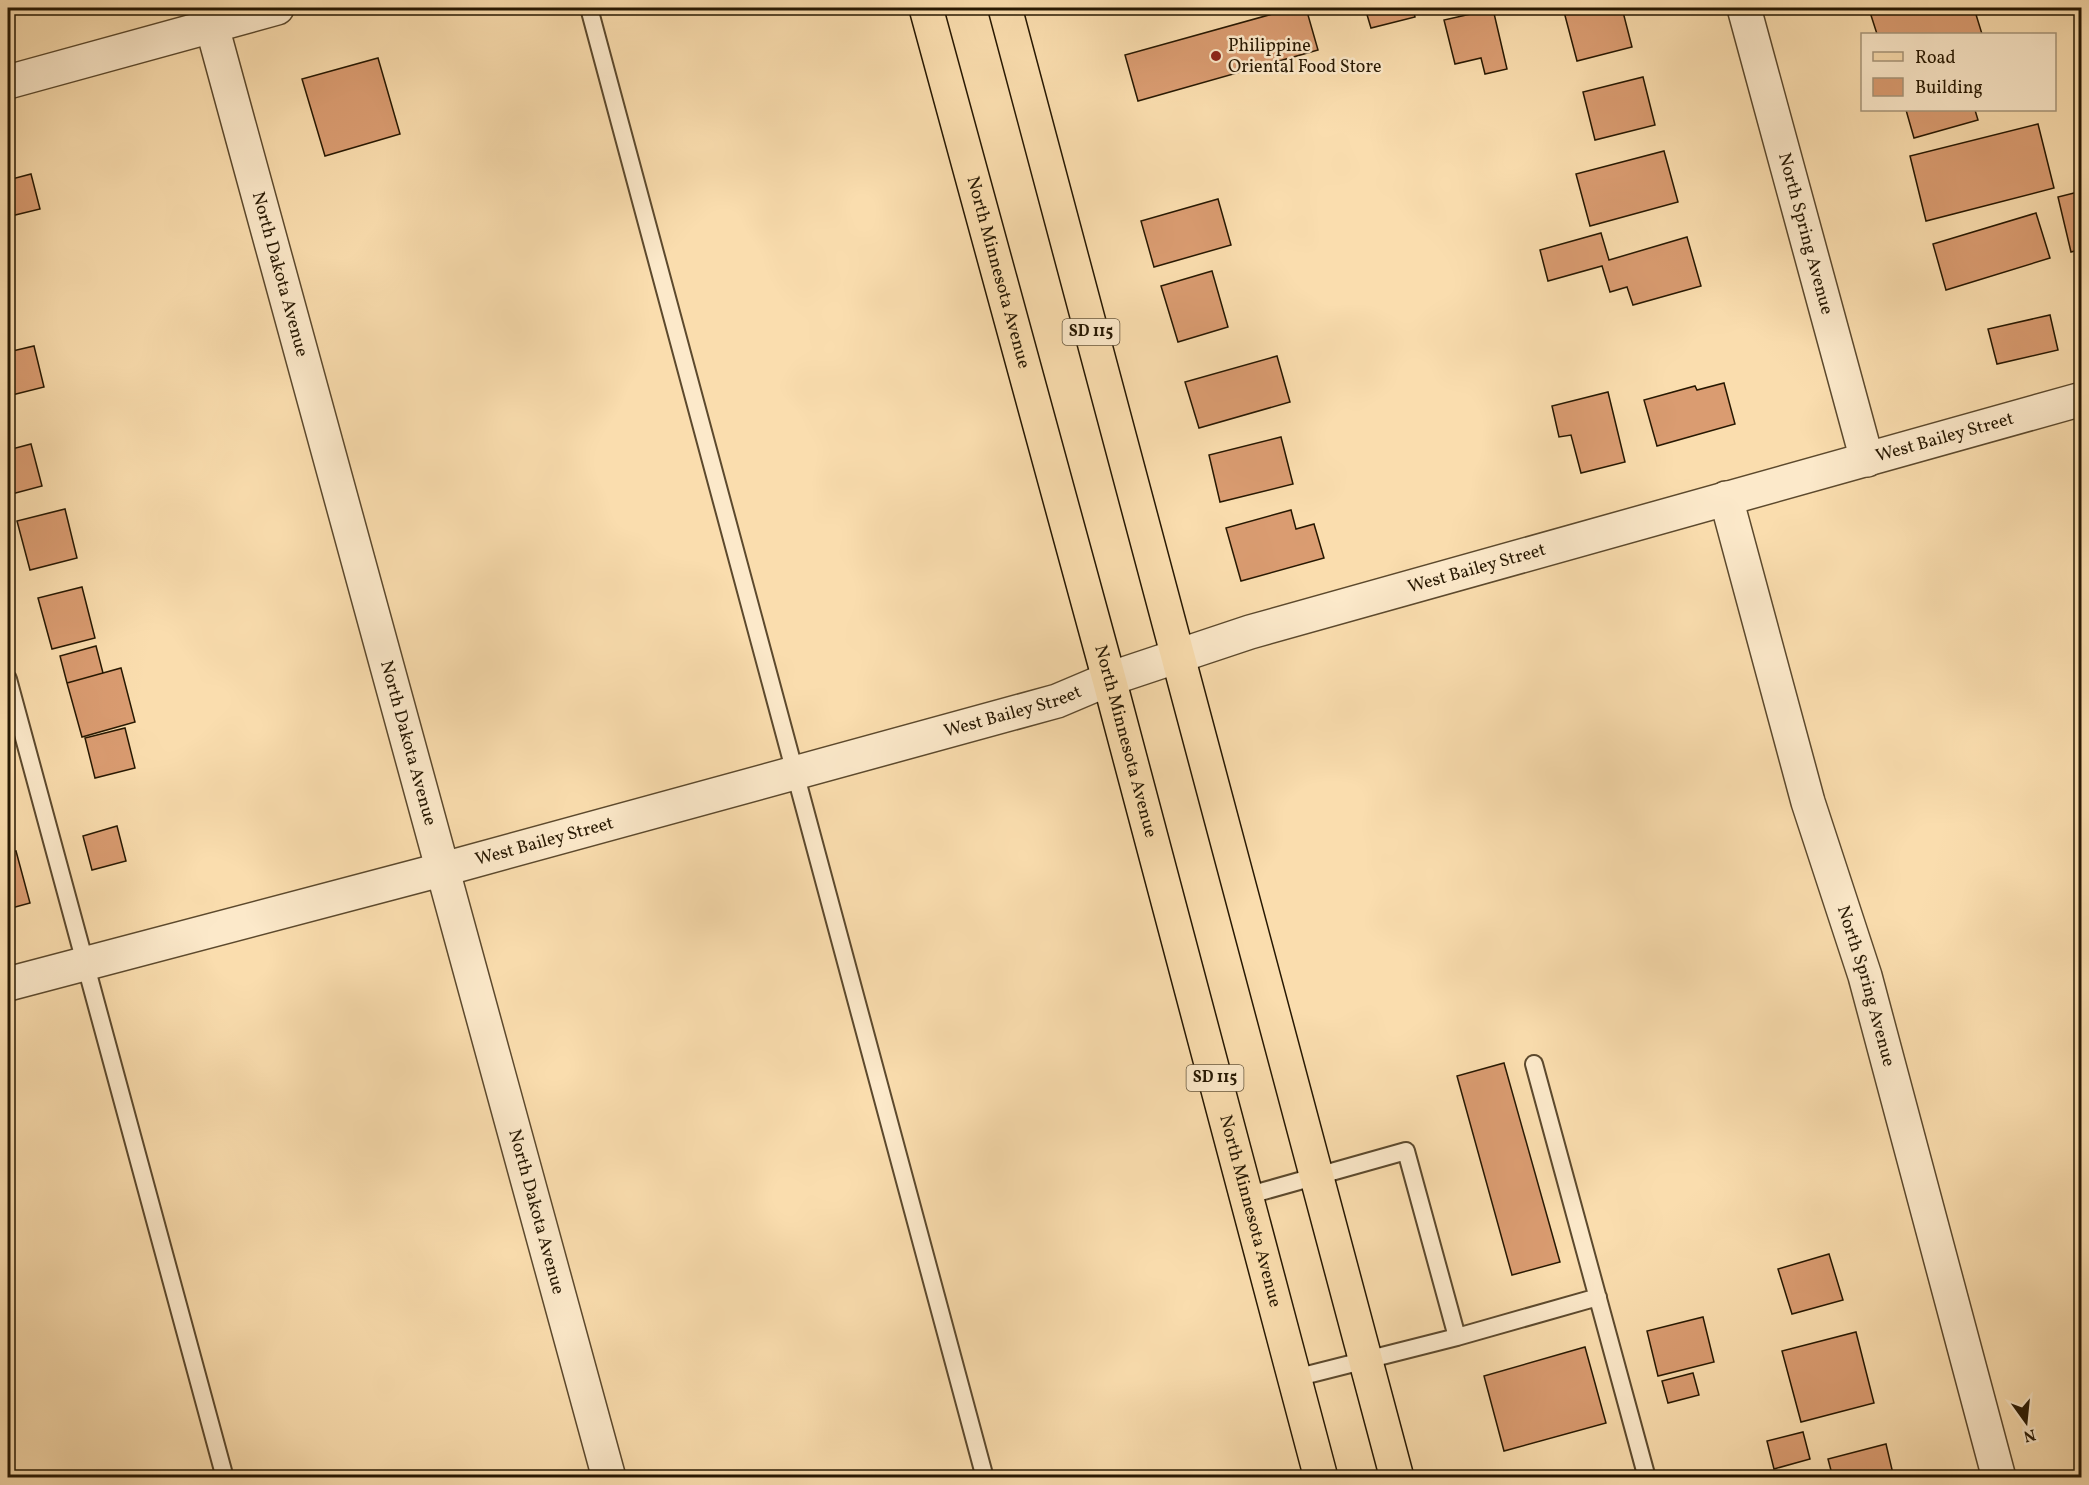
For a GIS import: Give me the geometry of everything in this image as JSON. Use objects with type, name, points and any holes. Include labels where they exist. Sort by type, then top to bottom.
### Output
[{"type":"main road","name":"North Minnesota Avenue","points":[[926,8],[1109,679],[1321,1478]]},
{"type":"main road","name":"SD 115","points":[[1005,8],[1397,1478]]},
{"type":"street","points":[[8,81],[209,16],[277,8]]},
{"type":"street","name":"North Spring Avenue","points":[[1744,8],[1866,460]]},
{"type":"street","name":"North Dakota Avenue","points":[[209,16],[609,1478]]},
{"type":"street","name":"West Bailey Street","points":[[8,984],[444,869],[1057,700],[1109,679],[1250,632],[2082,399]]},
{"type":"street","name":"North Spring Avenue","points":[[1726,498],[1808,802],[1865,976],[1999,1478]]},
{"type":"lane","points":[[589,8],[985,1478]]},
{"type":"lane","points":[[8,679],[83,964],[225,1478]]},
{"type":"lane","points":[[1534,1064],[1647,1478]]},
{"type":"lane","points":[[1246,1196],[1406,1151],[1457,1337]]},
{"type":"lane","points":[[1295,1378],[1457,1337],[1598,1297]]},
{"type":"building","points":[[1294,8],[1306,8],[1318,50],[1138,101],[1125,55]]},
{"type":"building","points":[[1365,8],[1413,8],[1415,17],[1371,28]]},
{"type":"building","points":[[1563,8],[1622,8],[1632,47],[1577,61]]},
{"type":"building","points":[[1974,8],[1982,33],[1877,33],[1869,9]]},
{"type":"building","points":[[1493,9],[1507,69],[1485,74],[1481,58],[1455,64],[1444,20]]},
{"type":"building","points":[[378,58],[400,134],[325,156],[302,79]]},
{"type":"building","points":[[1643,77],[1655,125],[1595,140],[1583,92]]},
{"type":"building","points":[[1906,111],[1975,111],[1978,120],[1914,138]]},
{"type":"building","points":[[2038,124],[2054,188],[1926,221],[1910,156]]},
{"type":"building","points":[[1664,151],[1678,202],[1590,226],[1576,174]]},
{"type":"building","points":[[31,174],[40,209],[11,216],[8,202],[8,180]]},
{"type":"building","points":[[2082,191],[2082,249],[2071,252],[2058,197]]},
{"type":"building","points":[[1218,199],[1231,245],[1154,267],[1141,221]]},
{"type":"building","points":[[2036,213],[2050,258],[1946,290],[1933,244]]},
{"type":"building","points":[[1601,233],[1609,260],[1687,237],[1701,286],[1633,305],[1627,287],[1610,292],[1602,266],[1548,281],[1540,250]]},
{"type":"building","points":[[1212,271],[1228,327],[1178,342],[1161,286]]},
{"type":"building","points":[[2050,315],[2058,350],[1997,364],[1988,329]]},
{"type":"building","points":[[34,346],[44,387],[8,396],[8,352]]},
{"type":"building","points":[[1277,356],[1290,402],[1199,428],[1185,382]]},
{"type":"building","points":[[1724,383],[1735,424],[1657,446],[1644,400],[1695,386],[1697,390]]},
{"type":"building","points":[[1608,392],[1625,462],[1581,473],[1571,435],[1559,437],[1552,406]]},
{"type":"building","points":[[1281,437],[1293,484],[1220,502],[1209,455]]},
{"type":"building","points":[[31,444],[42,486],[8,495],[8,450]]},
{"type":"building","points":[[65,509],[77,558],[30,570],[17,521]]},
{"type":"building","points":[[1291,510],[1296,529],[1314,524],[1324,558],[1241,581],[1226,528]]},
{"type":"building","points":[[82,587],[95,638],[52,649],[38,598]]},
{"type":"building","points":[[96,646],[103,673],[67,683],[60,656]]},
{"type":"building","points":[[121,668],[135,722],[82,737],[67,683]]},
{"type":"building","points":[[125,728],[135,768],[95,778],[85,738]]},
{"type":"building","points":[[117,826],[126,861],[92,870],[83,836]]},
{"type":"building","points":[[16,851],[30,903],[8,909],[8,853]]},
{"type":"building","points":[[1504,1063],[1560,1262],[1512,1275],[1457,1076]]},
{"type":"building","points":[[1829,1254],[1843,1300],[1792,1314],[1778,1269]]},
{"type":"building","points":[[1703,1317],[1714,1362],[1658,1376],[1647,1331]]},
{"type":"building","points":[[1856,1332],[1874,1403],[1801,1422],[1782,1351]]},
{"type":"building","points":[[1585,1347],[1606,1423],[1504,1451],[1484,1376]]},
{"type":"building","points":[[1693,1373],[1699,1395],[1668,1403],[1662,1381]]},
{"type":"building","points":[[1803,1432],[1810,1459],[1774,1469],[1767,1441]]},
{"type":"building","points":[[1886,1444],[1894,1478],[1833,1478],[1828,1459]]},
{"type":"place","name":"Philippine Oriental Food Store","points":[[1216,56]]}]
